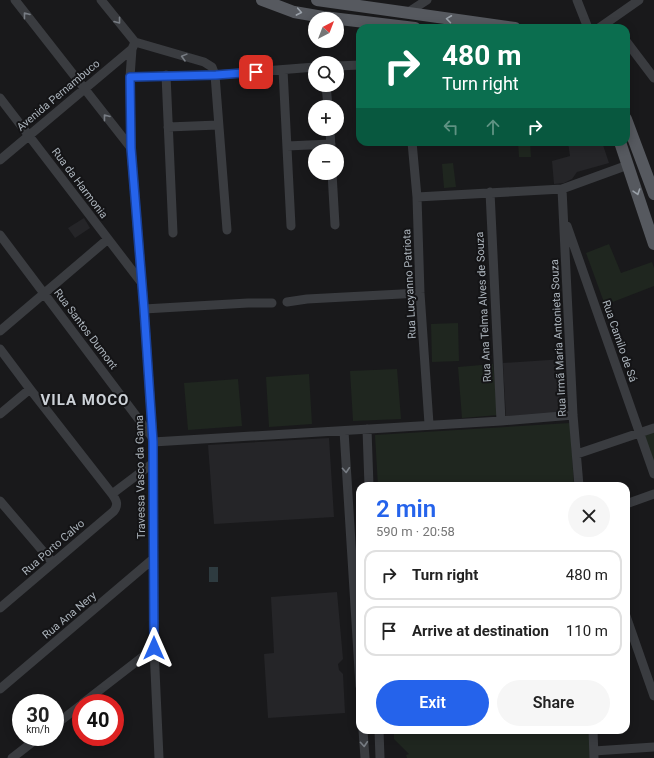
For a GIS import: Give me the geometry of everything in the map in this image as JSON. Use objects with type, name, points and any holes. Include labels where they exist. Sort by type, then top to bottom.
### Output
[{"type":"main road","points":[[262,0],[294,12],[308,14]]},
{"type":"main road","points":[[321,0],[327,7],[325,12]]},
{"type":"main road","points":[[321,0],[486,24]]},
{"type":"main road","points":[[347,20],[344,13],[348,4]]},
{"type":"main road","points":[[344,20],[381,24]]},
{"type":"main road","points":[[630,130],[654,194]]},
{"type":"main road","points":[[621,146],[653,240]]},
{"type":"street","points":[[15,0],[131,148]]},
{"type":"street","points":[[101,0],[133,46],[204,62],[212,67],[216,75],[218,125],[227,230]]},
{"type":"street","points":[[407,13],[426,0]]},
{"type":"street","points":[[577,0],[586,24]]},
{"type":"street","points":[[613,24],[639,0]]},
{"type":"street","name":"Avenida Pernambuco","points":[[0,160],[133,46]]},
{"type":"street","name":"Travessa Vasco da Gama","points":[[133,46],[130,77],[131,148],[153,440],[154,648],[160,758]]},
{"type":"street","points":[[630,47],[654,78]]},
{"type":"street","points":[[344,66],[356,65]]},
{"type":"street","points":[[130,77],[216,75],[308,68]]},
{"type":"street","points":[[283,70],[291,226]]},
{"type":"street","points":[[166,75],[173,233]]},
{"type":"street","name":"Rua da Harmonia","points":[[0,98],[141,282]]},
{"type":"street","points":[[168,127],[218,125]]},
{"type":"street","points":[[287,146],[308,146]]},
{"type":"street","name":"Rua Lucyanno Patriota","points":[[412,146],[417,197],[420,293],[429,424]]},
{"type":"street","points":[[417,197],[562,188],[628,165]]},
{"type":"street","points":[[332,180],[335,225]]},
{"type":"street","name":"Rua Irmã Maria Antonieta Souza","points":[[562,188],[573,415],[579,482]]},
{"type":"street","name":"Rua Ana Telma Alves de Souza","points":[[490,192],[501,421]]},
{"type":"street","name":"Rua Camilo de Sá","points":[[564,216],[654,474]]},
{"type":"street","name":"Rua Santos Dumont","points":[[0,235],[153,440]]},
{"type":"street","points":[[0,331],[108,239]]},
{"type":"street","points":[[287,302],[307,299],[420,293]]},
{"type":"street","points":[[144,309],[272,303]]},
{"type":"street","points":[[0,349],[114,497],[153,463]]},
{"type":"street","points":[[0,414],[30,389]]},
{"type":"street","points":[[153,440],[344,431],[573,415]]},
{"type":"street","points":[[577,454],[654,428]]},
{"type":"street","points":[[367,429],[369,482]]},
{"type":"street","points":[[344,431],[356,622]]},
{"type":"street","points":[[630,503],[654,494]]},
{"type":"street","name":"Rua Porto Calvo","points":[[0,608],[114,511],[117,505],[114,497]]},
{"type":"street","points":[[0,501],[53,563]]},
{"type":"street","name":"Rua Ana Nery","points":[[0,689],[153,560]]},
{"type":"street","points":[[630,627],[654,696]]},
{"type":"street","points":[[95,694],[154,648]]},
{"type":"street","points":[[64,718],[72,712]]},
{"type":"street","points":[[363,734],[365,758]]},
{"type":"street","points":[[378,734],[380,758]]},
{"type":"street","points":[[593,734],[594,754],[654,747]]},
{"type":"street","points":[[12,758],[27,746]]},
{"type":"shaded area","points":[[518,146],[530,146],[531,157],[519,157]]},
{"type":"shaded area","points":[[569,146],[603,146],[609,163],[577,172],[572,179],[564,183],[554,184],[552,161],[570,156]]},
{"type":"shaded area","points":[[453,163],[456,187],[444,188],[442,164]]},
{"type":"shaded area","points":[[84,218],[90,228],[75,238],[68,228]]},
{"type":"shaded area","points":[[609,244],[621,273],[652,262],[654,268],[654,286],[605,305],[586,253]]},
{"type":"shaded area","points":[[458,323],[459,361],[432,362],[431,324]]},
{"type":"shaded area","points":[[564,359],[567,413],[506,417],[503,363]]},
{"type":"shaded area","points":[[493,364],[498,415],[462,418],[458,367]]},
{"type":"shaded area","points":[[397,369],[401,419],[353,421],[350,371]]},
{"type":"shaded area","points":[[309,374],[312,424],[269,427],[266,377]]},
{"type":"shaded area","points":[[238,379],[242,426],[188,430],[184,383]]},
{"type":"shaded area","points":[[570,423],[574,482],[378,482],[375,435]]},
{"type":"shaded area","points":[[654,431],[654,464],[642,434]]},
{"type":"shaded area","points":[[329,438],[334,517],[214,524],[208,445]]},
{"type":"shaded area","points":[[209,567],[218,567],[218,582],[209,582]]},
{"type":"shaded area","points":[[337,592],[343,659],[338,664],[339,670],[343,674],[345,713],[268,718],[264,654],[274,653],[271,597]]},
{"type":"shaded area","points":[[394,734],[589,734],[591,758],[407,758],[406,755],[409,754],[394,739]]},
{"type":"district","name":"VILA MOCO","points":[[85,400]]},
{"type":"route","points":[[154,648],[153,442],[131,148],[130,77],[216,75],[256,72]]}]
